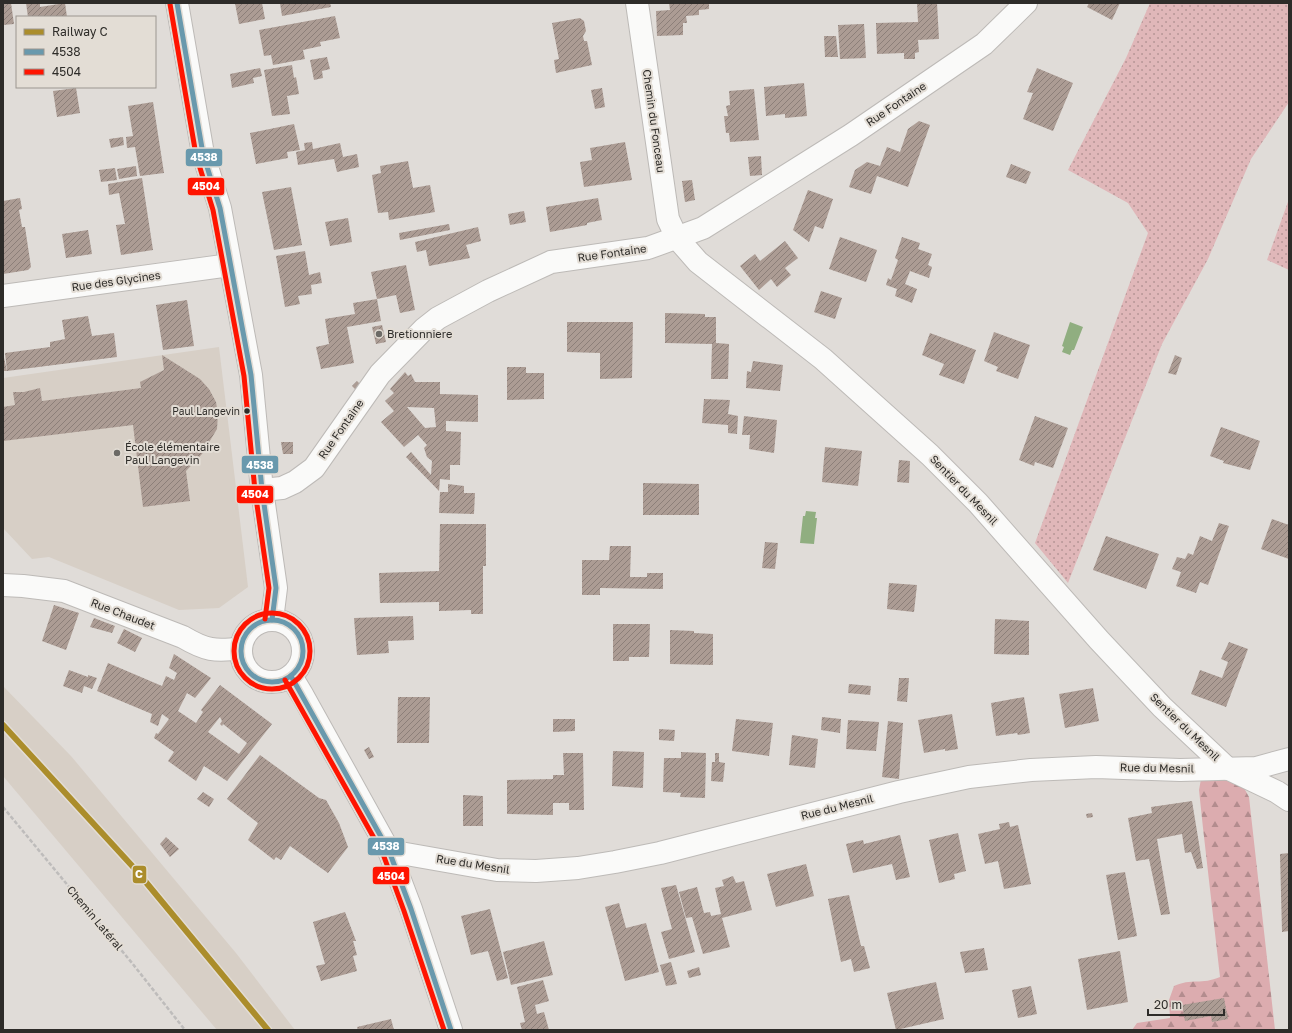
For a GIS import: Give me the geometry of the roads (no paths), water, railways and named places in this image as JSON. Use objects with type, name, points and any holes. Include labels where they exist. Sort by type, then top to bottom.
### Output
[{"type":"street","points":[[177,3],[203,154],[220,208],[251,375],[262,490],[276,588],[272,620]]},
{"type":"street","name":"Chemin du Fonceau","points":[[637,3],[668,219],[677,238]]},
{"type":"street","name":"Rue Fontaine","points":[[262,490],[282,488],[295,482],[314,468],[380,374],[424,329],[438,318],[551,262],[648,248],[704,228],[851,135],[984,44],[1026,3]]},
{"type":"street","name":"Sentier du Mesnil","points":[[677,238],[698,262],[823,359],[930,455],[978,503],[1099,640],[1162,707],[1227,768]]},
{"type":"street","name":"Rue des Glycines","points":[[3,296],[230,265]]},
{"type":"street","name":"Rue Chaudet","points":[[3,586],[23,586],[64,592],[183,637],[201,648],[224,650],[241,648]]},
{"type":"street","points":[[272,620],[282,621],[290,626],[301,641],[303,651],[297,669],[290,676],[281,681],[271,682],[261,680],[252,675],[245,668],[241,648],[243,639],[251,628],[263,621],[272,620]]},
{"type":"street","points":[[290,676],[309,706],[389,850],[411,909],[451,1030]]},
{"type":"street","name":"Rue du Mesnil","points":[[389,850],[497,870],[536,871],[578,868],[616,862],[660,852],[899,792],[969,777],[1045,769],[1096,768],[1180,770],[1256,768],[1289,760]]},
{"type":"street","points":[[1227,768],[1277,792],[1289,800]]},
{"type":"rail line","name":"C","points":[[3,725],[135,869],[268,1030]]},
{"type":"place","name":"Bretionniere","points":[[379,334]]},
{"type":"place","name":"Paul Langevin","points":[[247,411]]},
{"type":"place","name":"École élémentaire Paul Langevin","points":[[117,453]]}]
